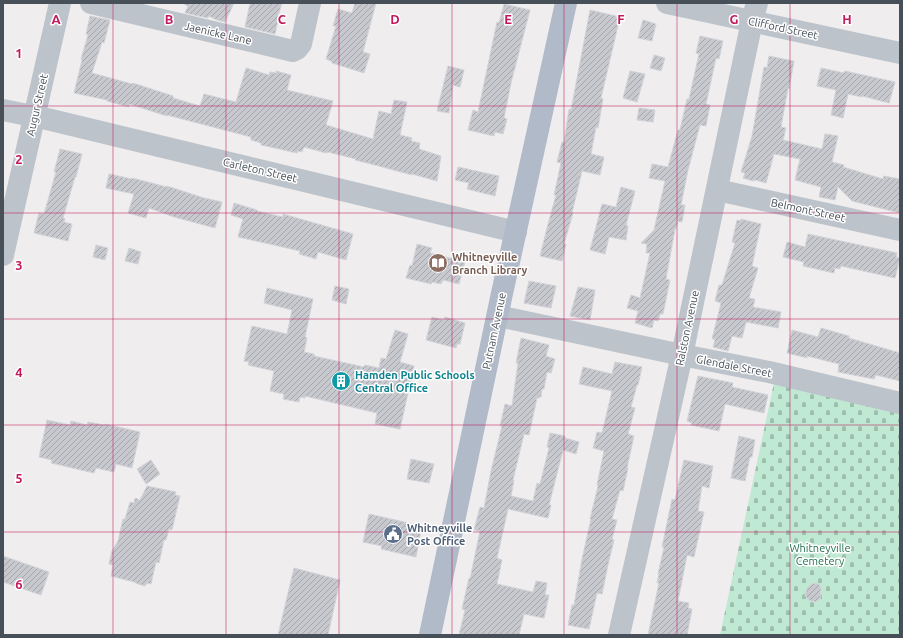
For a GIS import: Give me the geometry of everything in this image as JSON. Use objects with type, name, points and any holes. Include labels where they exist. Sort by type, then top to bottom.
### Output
[{"type":"main road","name":"Putnam Avenue","points":[[430,635],[566,3]]},
{"type":"street","name":"Augur Street","points":[[3,255],[60,3]]},
{"type":"street","name":"Jaenicke Lane","points":[[91,3],[293,51],[301,44],[310,3]]},
{"type":"street","name":"Clifford Street","points":[[667,3],[754,12],[900,53]]},
{"type":"street","name":"Ralston Avenue","points":[[619,635],[682,356],[754,12]]},
{"type":"street","name":"Carleton Street","points":[[3,110],[34,116],[516,232]]},
{"type":"street","name":"Belmont Street","points":[[717,190],[900,230]]},
{"type":"street","name":"Glendale Street","points":[[498,316],[682,356],[768,372],[900,403]]},
{"type":"green space","name":"Whitneyville Cemetery","points":[[774,383],[900,412],[900,635],[720,635]]},
{"type":"building","points":[[182,3],[234,3],[225,22],[209,16],[208,18],[185,13],[188,6]]},
{"type":"building","points":[[250,3],[282,3],[275,34],[245,27]]},
{"type":"building","points":[[355,3],[376,3],[363,52],[370,54],[364,73],[332,63],[326,59],[336,26],[333,26],[338,9],[352,13]]},
{"type":"building","points":[[504,4],[530,10],[511,83],[504,118],[507,119],[503,134],[495,132],[494,136],[468,130],[473,110],[478,112],[497,22],[499,23]]},
{"type":"building","points":[[590,10],[620,17],[601,98],[603,99],[598,128],[596,127],[591,154],[604,157],[600,175],[582,171],[573,213],[564,244],[566,244],[562,261],[540,256],[556,195],[554,195],[561,163],[557,162],[562,142],[564,143],[569,109],[571,110]]},
{"type":"building","points":[[90,16],[110,20],[104,43],[102,42],[92,73],[132,84],[133,83],[200,106],[204,94],[236,102],[246,68],[269,75],[270,72],[276,73],[276,71],[291,75],[287,90],[333,101],[326,125],[373,139],[379,111],[391,114],[394,100],[407,102],[400,135],[412,138],[411,141],[420,143],[419,149],[441,156],[437,181],[355,160],[356,159],[304,147],[302,152],[298,151],[297,153],[261,145],[261,143],[251,140],[251,137],[167,116],[129,104],[129,107],[107,100],[74,93],[88,35],[86,34]]},
{"type":"building","points":[[643,20],[656,24],[652,41],[638,38]]},
{"type":"building","points":[[700,36],[723,41],[719,59],[716,58],[706,104],[710,105],[706,126],[700,125],[688,170],[681,205],[685,205],[682,222],[678,221],[675,229],[666,279],[670,280],[663,314],[660,314],[658,321],[654,320],[652,328],[635,323],[638,311],[627,308],[631,295],[640,298],[650,253],[646,253],[647,244],[641,243],[654,230],[665,181],[649,178],[652,164],[668,167],[678,130],[680,130],[687,99],[689,99],[699,54],[696,53]]},
{"type":"building","points":[[654,55],[665,58],[661,71],[650,68]]},
{"type":"building","points":[[769,56],[794,61],[781,127],[786,128],[783,140],[822,149],[825,134],[838,136],[832,162],[844,165],[843,167],[883,179],[884,176],[900,179],[900,213],[852,201],[838,187],[835,200],[819,197],[821,187],[795,180],[800,159],[774,154],[766,183],[743,178],[745,173],[741,172],[752,136],[764,67],[767,68]]},
{"type":"building","points":[[448,66],[464,70],[460,87],[453,85],[449,113],[437,111]]},
{"type":"building","points":[[821,68],[844,73],[845,71],[895,82],[889,103],[848,94],[843,118],[831,115],[836,90],[817,86]]},
{"type":"building","points":[[630,71],[645,74],[637,102],[623,98]]},
{"type":"building","points":[[639,108],[655,110],[653,122],[637,120]]},
{"type":"building","points":[[60,149],[82,154],[63,218],[65,219],[64,222],[72,224],[68,241],[34,233],[39,213],[44,214],[56,172],[54,172]]},
{"type":"building","points":[[458,167],[499,176],[495,196],[467,189],[469,183],[455,180]]},
{"type":"building","points":[[109,174],[167,186],[222,202],[215,228],[174,217],[149,208],[146,218],[128,213],[134,194],[106,188]]},
{"type":"building","points":[[621,187],[635,191],[626,225],[628,226],[626,240],[609,237],[605,254],[590,250],[602,204],[616,207]]},
{"type":"building","points":[[234,203],[257,211],[283,217],[283,214],[353,234],[346,260],[318,252],[316,259],[299,254],[300,251],[238,237],[243,219],[231,215]]},
{"type":"building","points":[[741,219],[761,224],[752,266],[758,268],[749,298],[755,299],[753,307],[781,312],[778,328],[746,322],[742,338],[732,336],[728,351],[713,347],[715,339],[712,339],[721,303],[715,301],[719,285],[722,285],[735,243],[732,242],[737,220],[740,221]]},
{"type":"building","points":[[808,234],[897,253],[896,257],[900,258],[895,278],[841,266],[840,269],[835,268],[834,273],[803,266],[804,262],[783,257],[787,242],[805,247]]},
{"type":"building","name":"Whitneyville Branch Library","points":[[417,244],[432,248],[430,253],[465,262],[459,284],[443,280],[441,284],[432,282],[431,284],[406,278],[410,265],[412,266]]},
{"type":"building","points":[[96,245],[108,248],[105,260],[93,257]]},
{"type":"building","points":[[129,248],[141,252],[138,264],[125,261]]},
{"type":"building","points":[[529,281],[556,286],[551,308],[524,303]]},
{"type":"building","points":[[335,286],[349,289],[346,304],[332,300]]},
{"type":"building","points":[[578,287],[595,290],[590,320],[570,316]]},
{"type":"building","name":"Hamden Public Schools Central Office","points":[[267,288],[313,299],[305,337],[307,338],[304,352],[314,354],[314,356],[364,367],[365,365],[379,368],[381,358],[386,359],[395,330],[408,334],[400,362],[414,366],[400,429],[375,424],[377,413],[305,396],[305,398],[300,397],[299,402],[283,399],[284,394],[270,391],[274,371],[248,365],[249,362],[244,361],[252,326],[287,334],[292,310],[264,303]]},
{"type":"building","points":[[432,317],[444,320],[445,317],[465,323],[460,344],[457,344],[456,348],[426,340]]},
{"type":"building","points":[[821,328],[900,353],[900,381],[876,375],[874,379],[838,372],[839,364],[807,356],[807,358],[787,353],[792,330],[818,337]]},
{"type":"building","points":[[521,338],[549,345],[546,356],[555,359],[551,373],[547,372],[541,397],[537,398],[529,435],[524,434],[513,480],[511,496],[533,501],[537,483],[540,484],[549,448],[547,447],[550,433],[565,436],[565,438],[579,442],[576,454],[563,450],[549,505],[551,505],[548,518],[508,509],[497,558],[502,560],[497,584],[533,592],[536,581],[547,583],[545,595],[549,595],[544,618],[524,614],[519,635],[459,635],[465,610],[462,609],[480,531],[474,530],[480,507],[484,508],[502,426],[500,426],[505,404],[512,406],[518,363],[516,363]]},
{"type":"building","points":[[615,362],[642,367],[631,407],[635,408],[628,434],[634,436],[628,468],[623,491],[620,490],[612,519],[617,520],[612,539],[614,540],[602,594],[597,593],[589,629],[568,625],[572,605],[574,605],[604,451],[593,448],[597,432],[602,433],[612,391],[579,384],[583,367],[612,374]]},
{"type":"building","points":[[698,376],[733,383],[732,387],[768,395],[764,413],[725,404],[719,431],[691,425],[692,423],[687,421]]},
{"type":"building","points":[[47,420],[70,425],[71,421],[87,425],[88,422],[105,424],[140,432],[132,468],[116,464],[114,472],[96,468],[94,473],[51,463],[52,460],[39,457]]},
{"type":"building","points":[[739,436],[755,440],[745,481],[731,478]]},
{"type":"building","points":[[411,459],[434,464],[429,483],[407,479]]},
{"type":"building","points":[[151,460],[160,474],[146,484],[137,469]]},
{"type":"building","points":[[684,460],[713,466],[709,488],[702,486],[698,511],[704,512],[694,557],[687,555],[678,601],[689,603],[688,608],[692,609],[687,635],[648,635],[659,583],[657,583],[658,574],[664,547],[662,547],[672,499],[675,500]]},
{"type":"building","points":[[147,486],[176,492],[175,495],[180,496],[172,530],[169,529],[166,540],[164,540],[159,563],[156,562],[151,584],[147,583],[145,586],[111,576],[113,565],[109,564],[112,551],[118,541],[123,519],[125,519],[130,502],[134,503],[135,498],[140,500]]},
{"type":"building","name":"Whitneyville Post Office","points":[[369,514],[422,526],[416,557],[381,549],[382,546],[363,542]]},
{"type":"building","points":[[3,556],[49,572],[41,595],[3,582]]},
{"type":"building","points":[[294,568],[340,580],[328,635],[278,635]]},
{"type":"building","points":[[813,583],[819,584],[821,589],[820,599],[815,602],[809,600],[805,596],[807,588]]},
{"type":"place","name":"Whitneyville Branch Library","points":[[438,263]]},
{"type":"place","name":"Hamden Public Schools Central Office","points":[[341,381]]},
{"type":"place","name":"Whitneyville Post Office","points":[[393,534]]}]
